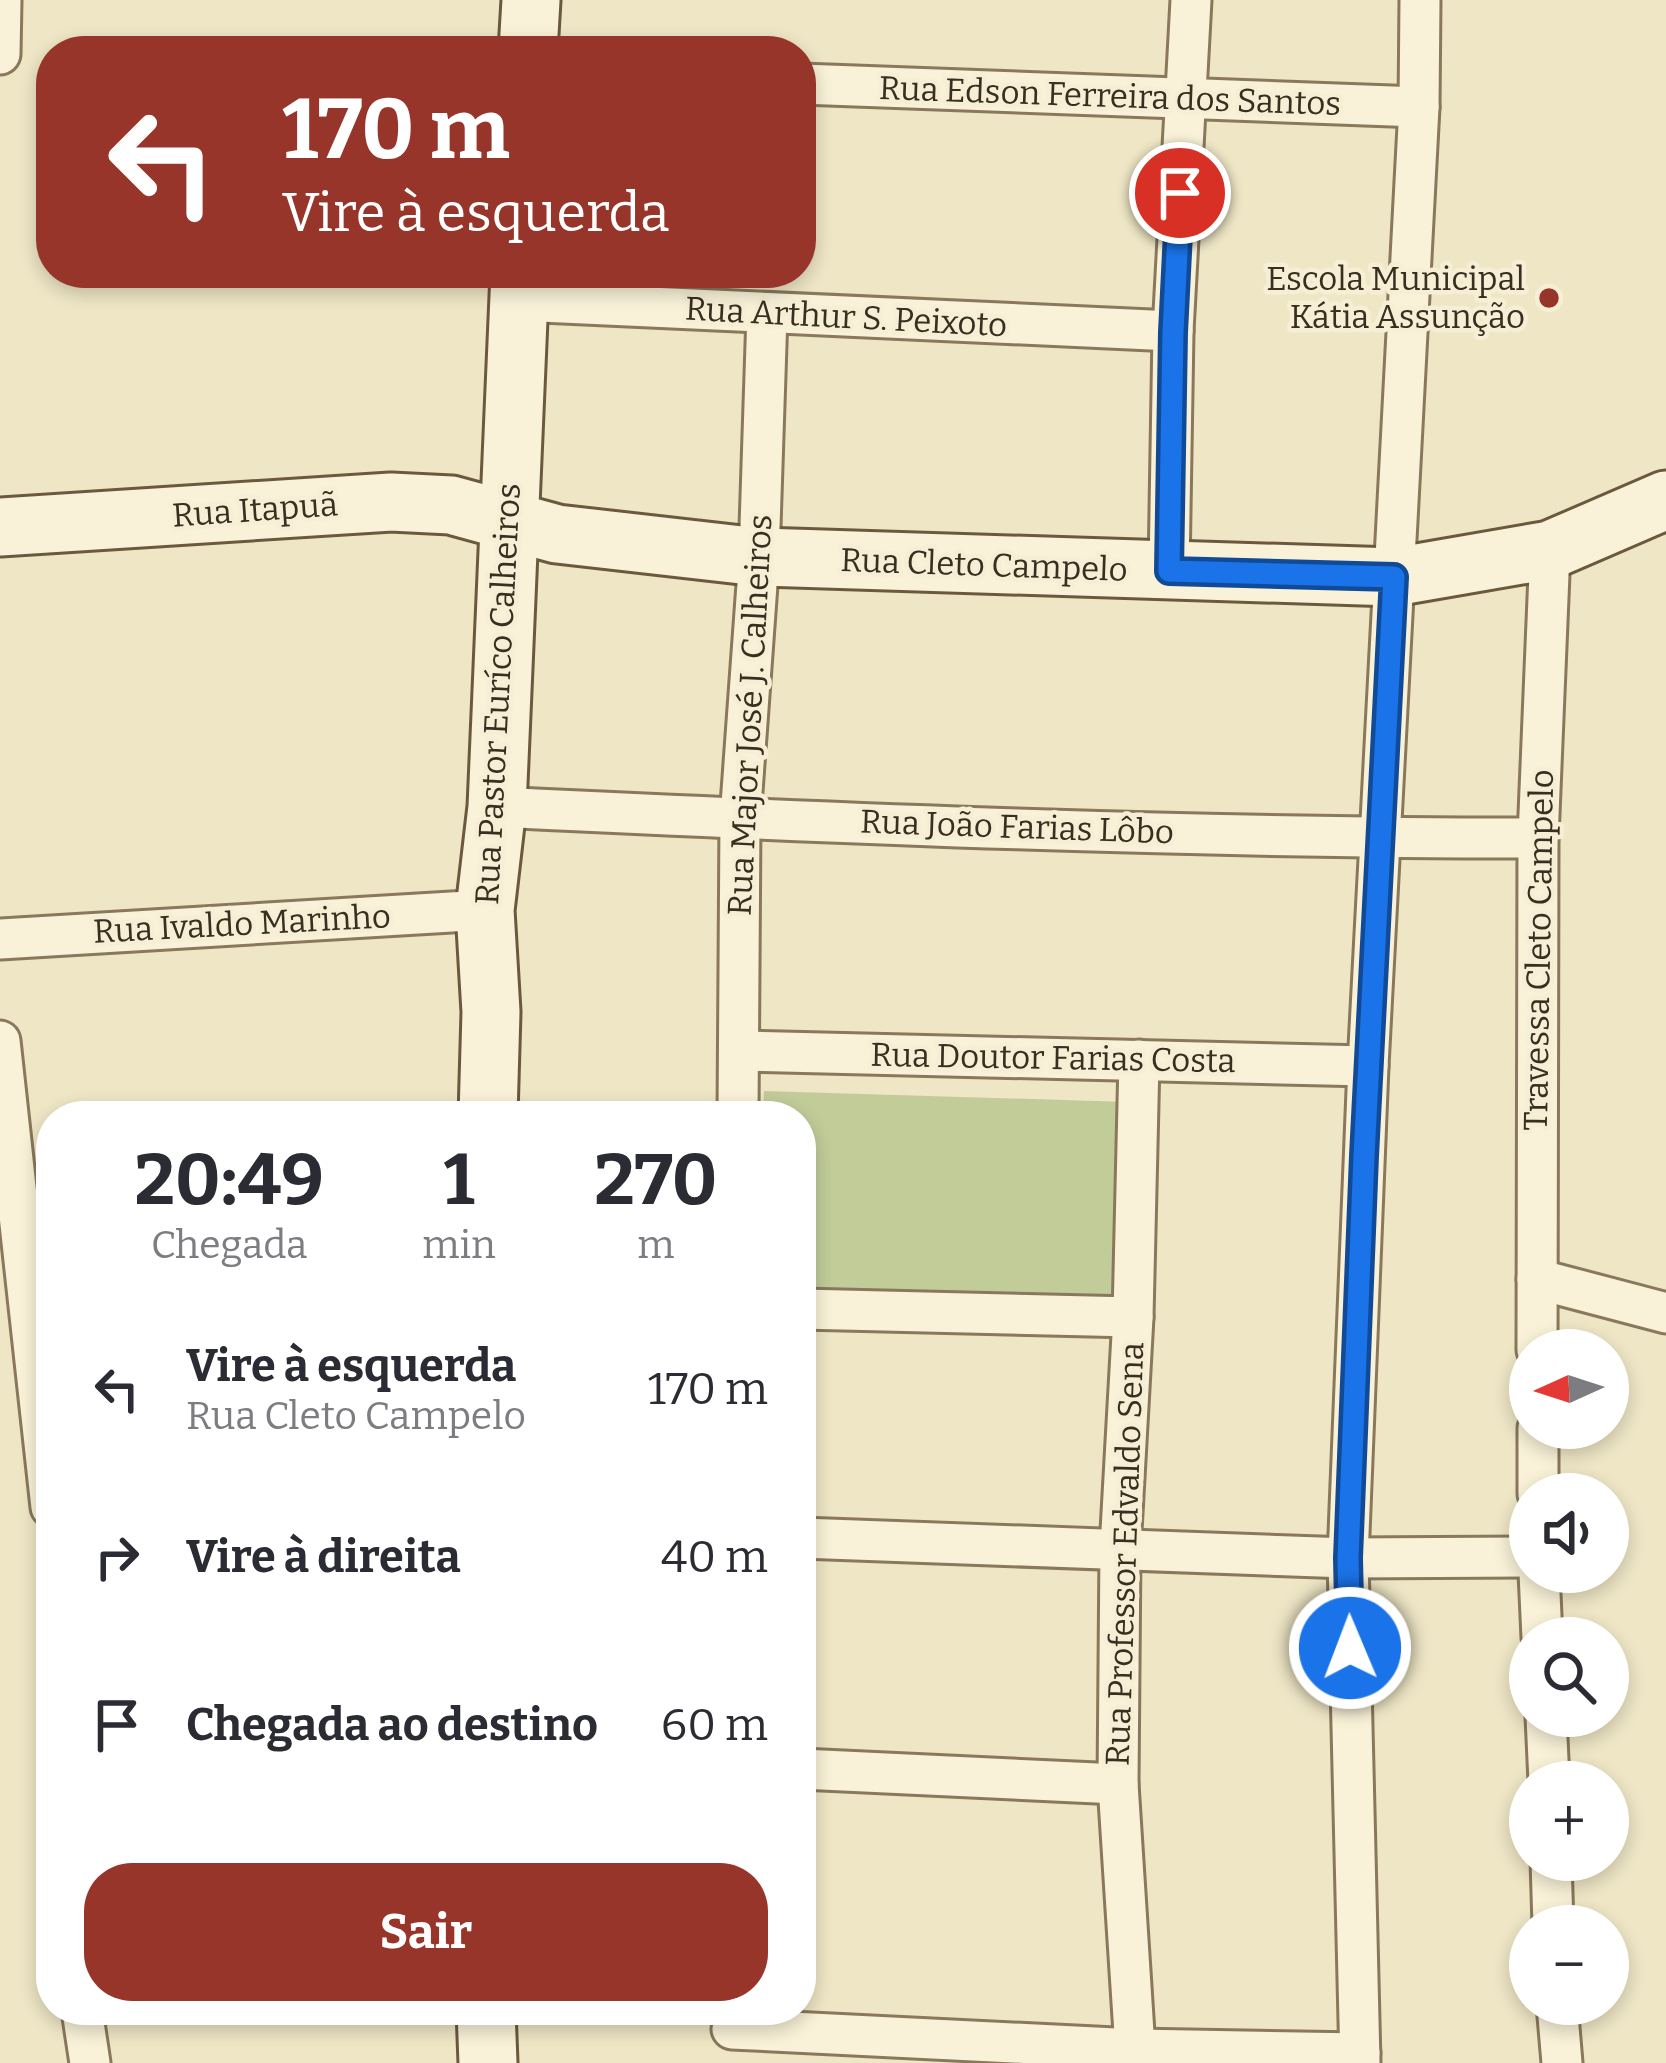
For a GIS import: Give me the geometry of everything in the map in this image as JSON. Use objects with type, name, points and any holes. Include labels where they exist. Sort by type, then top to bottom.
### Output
[{"type":"main road","points":[[529,36],[531,0]]},
{"type":"main road","name":"Rua Pastor Euríco Calheiros","points":[[488,1101],[490,1012],[484,910],[496,807],[520,288]]},
{"type":"main road","name":"Rua Cleto Campelo","points":[[508,518],[557,534],[759,557],[1394,577],[1550,550],[1666,500]]},
{"type":"main road","name":"Rua Itapuã","points":[[0,527],[391,502],[451,506],[508,518]]},
{"type":"main road","points":[[487,2025],[488,2063]]},
{"type":"street","points":[[0,54],[2,0]]},
{"type":"street","points":[[1169,571],[1173,332],[1191,0]]},
{"type":"street","points":[[732,2034],[1360,2058],[1348,1558],[1368,1066],[1419,107],[1420,0]]},
{"type":"street","name":"Rua Edson Ferreira dos Santos","points":[[816,85],[1419,107]]},
{"type":"street","name":"Rua Arthur S. Peixoto","points":[[529,288],[767,314],[1173,332]]},
{"type":"street","name":"Rua Major José J. Calheiros","points":[[738,1101],[740,819],[759,557],[767,314]]},
{"type":"street","name":"Travessa Cleto Campelo","points":[[1538,1329],[1538,838],[1550,550]]},
{"type":"street","name":"Rua João Farias Lôbo","points":[[496,807],[740,819],[1380,838],[1538,838]]},
{"type":"street","name":"Rua Ivaldo Marinho","points":[[0,938],[484,910]]},
{"type":"street","points":[[0,1041],[36,1370]]},
{"type":"street","name":"Rua Doutor Farias Costa","points":[[739,1051],[1368,1066]]},
{"type":"street","name":"Rua Professor Edvaldo Sena","points":[[1135,2049],[1118,1784],[1120,1549],[1133,1317],[1139,1060]]},
{"type":"street","points":[[1537,1279],[1666,1313]]},
{"type":"street","points":[[816,1309],[1133,1317]]},
{"type":"street","points":[[816,1539],[1348,1558],[1509,1557]]},
{"type":"street","points":[[816,1770],[1118,1784]]},
{"type":"street","points":[[84,2025],[90,2063]]},
{"type":"street","points":[[1559,2025],[1562,2063]]},
{"type":"green space","points":[[764,1091],[1128,1102],[1122,1313],[816,1304],[816,1101],[764,1101]]},
{"type":"place","name":"Escola Municipal Kátia Assunção","points":[[1549,298]]},
{"type":"route","points":[[1180,193],[1169,571],[1394,577],[1364,1156],[1348,1558],[1350,1648]]}]
